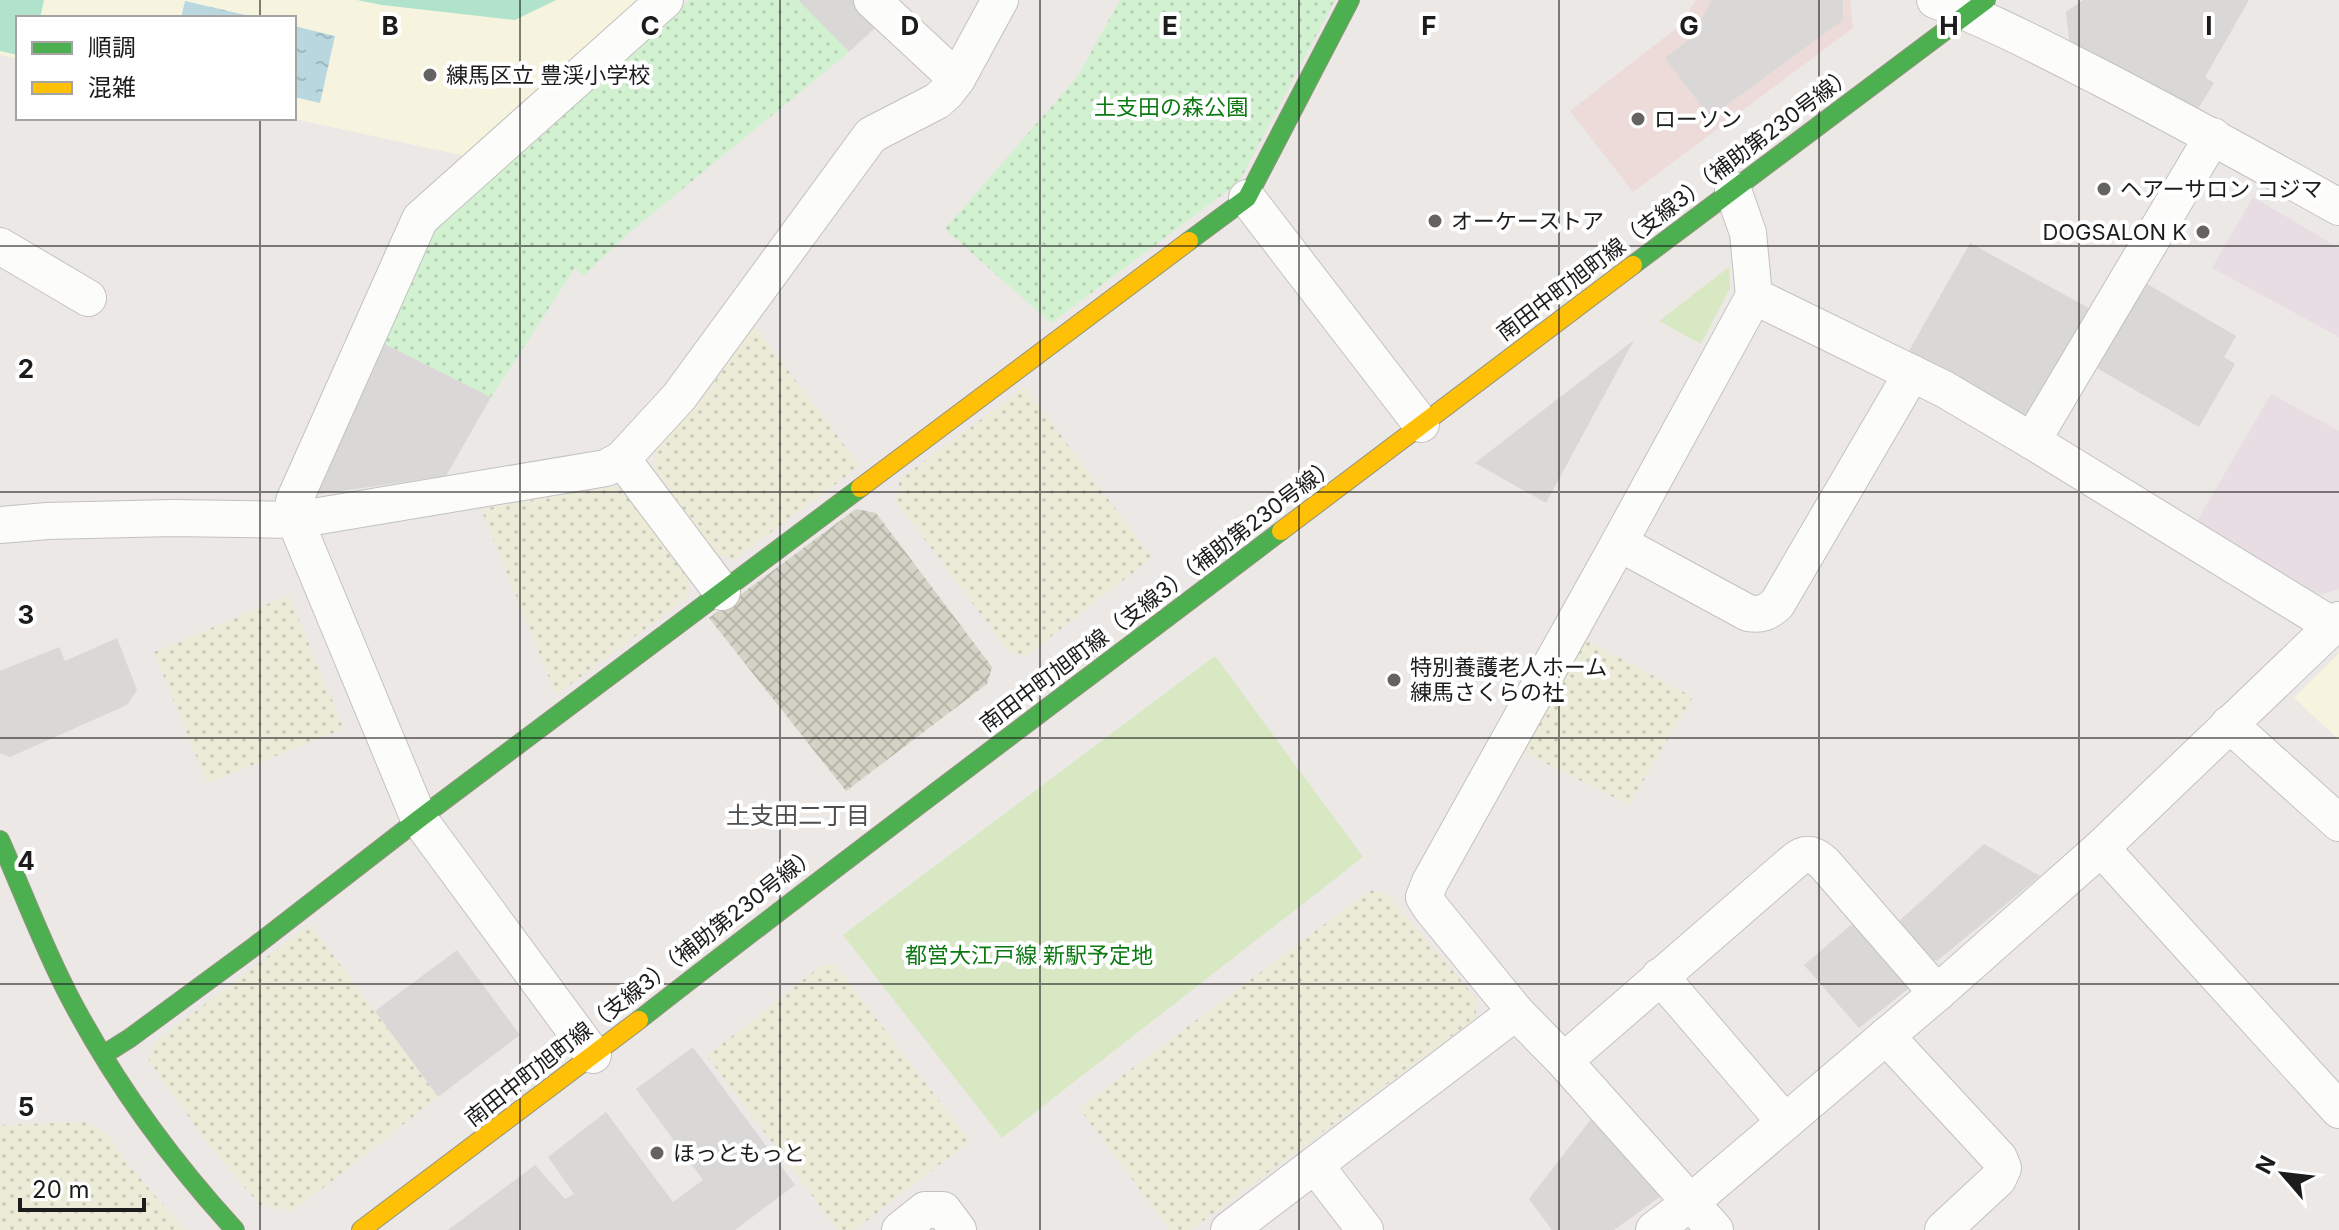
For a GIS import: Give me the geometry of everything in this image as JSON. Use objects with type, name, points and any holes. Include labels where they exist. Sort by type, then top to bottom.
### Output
[{"type":"street","points":[[593,1055],[419,819],[295,520],[294,501],[420,219],[665,0]]},
{"type":"street","points":[[872,0],[957,79]]},
{"type":"street","points":[[0,525],[172,518],[295,520],[606,468],[622,459],[679,397],[871,135],[937,101],[957,79],[1000,0]]},
{"type":"street","points":[[103,1055],[255,946],[419,819],[1247,198],[1350,0]]},
{"type":"street","points":[[1935,0],[1978,7],[2021,37],[2213,136],[2339,207]]},
{"type":"street","name":"南田中町旭町線（支線3）（補助第230号線）","points":[[361,1230],[799,894],[1978,7]]},
{"type":"street","points":[[2032,441],[2213,136]]},
{"type":"street","points":[[1715,1230],[1564,1061],[1516,1012],[1424,897],[1754,296],[1748,233],[1733,190]]},
{"type":"street","points":[[1247,198],[1421,424]]},
{"type":"street","points":[[0,246],[88,298]]},
{"type":"street","points":[[1654,1230],[1690,1203],[1937,993],[2101,848],[2336,623],[1944,389],[1754,296]]},
{"type":"street","points":[[1619,543],[1748,613],[1759,615],[1768,612],[1777,604],[1912,373]]},
{"type":"street","points":[[622,459],[722,592]]},
{"type":"street","points":[[2229,724],[2339,823]]},
{"type":"street","points":[[0,840],[68,995],[103,1055],[195,1187],[235,1230]]},
{"type":"street","points":[[2101,848],[2339,1110]]},
{"type":"street","points":[[1564,1061],[1800,856],[1808,854],[1824,863],[1937,993]]},
{"type":"street","points":[[1660,976],[1785,1122]]},
{"type":"street","points":[[1229,1230],[1516,1012]]},
{"type":"street","points":[[1886,1036],[1999,1158],[2003,1168],[1998,1179],[1943,1230]]},
{"type":"street","points":[[1315,1165],[1365,1230]]},
{"type":"street","points":[[900,1230],[925,1210],[943,1210],[958,1230]]},
{"type":"shaded area","name":"練馬区立 豊渓小学校","points":[[0,0],[648,0],[465,156],[296,119],[296,16],[16,16],[16,59],[0,55]]},
{"type":"shaded area","points":[[798,0],[854,0],[879,24],[849,52]]},
{"type":"shaded area","points":[[1696,0],[1850,0],[1853,28],[1633,192],[1570,111],[1678,27]]},
{"type":"shaded area","points":[[1712,0],[1843,0],[1843,20],[1710,117],[1665,58],[1691,38]]},
{"type":"shaded area","points":[[2083,0],[2249,0],[2205,77],[2214,83],[2196,112],[2070,49],[2066,12]]},
{"type":"shaded area","points":[[2253,197],[2339,248],[2339,337],[2212,268]]},
{"type":"shaded area","points":[[1970,243],[2096,312],[2037,414],[2017,418],[1909,351]]},
{"type":"shaded area","points":[[2137,278],[2236,336],[2224,357],[2235,364],[2199,427],[2088,363]]},
{"type":"shaded area","points":[[377,340],[491,397],[446,476],[306,496]]},
{"type":"shaded area","points":[[1634,340],[1546,503],[1475,463]]},
{"type":"shaded area","points":[[2271,394],[2339,431],[2339,589],[2309,598],[2193,528]]},
{"type":"shaded area","points":[[856,509],[876,513],[992,667],[987,684],[846,791],[709,618]]},
{"type":"shaded area","points":[[117,638],[137,690],[127,705],[10,757],[0,753],[0,671],[59,647],[65,661]]},
{"type":"shaded area","points":[[2339,653],[2339,740],[2294,698]]},
{"type":"shaded area","points":[[1984,844],[2040,876],[1937,961],[1922,955],[1896,924]]},
{"type":"shaded area","points":[[1858,919],[1913,985],[1859,1028],[1804,965]]},
{"type":"shaded area","points":[[457,950],[520,1035],[438,1097],[375,1011]]},
{"type":"shaded area","points":[[693,1047],[795,1185],[735,1230],[448,1230],[535,1165],[565,1199],[574,1194],[548,1157],[606,1112],[673,1202],[703,1180],[636,1089]]},
{"type":"shaded area","points":[[1598,1110],[1668,1191],[1614,1230],[1552,1230],[1529,1199]]},
{"type":"green space","points":[[0,0],[44,0],[40,16],[16,16],[16,55],[0,51]]},
{"type":"green space","points":[[357,0],[556,0],[515,20]]},
{"type":"green space","points":[[690,0],[798,0],[849,52],[630,232],[583,276],[575,268],[491,397],[377,340],[434,221]]},
{"type":"green space","name":"土支田の森公園","points":[[1120,0],[1335,0],[1239,182],[1051,323],[945,229],[1078,76]]},
{"type":"green space","points":[[1729,267],[1730,288],[1701,344],[1659,321]]},
{"type":"green space","points":[[754,325],[860,466],[734,560],[715,554],[654,467],[656,446],[706,394]]},
{"type":"green space","points":[[1025,387],[1152,558],[1026,656],[1009,652],[895,500],[900,479]]},
{"type":"green space","points":[[615,486],[632,495],[690,574],[688,597],[556,695],[481,509]]},
{"type":"green space","points":[[289,595],[344,729],[207,783],[154,652]]},
{"type":"green space","points":[[1581,637],[1693,697],[1629,805],[1517,749]]},
{"type":"green space","name":"都営大江戸線 新駅予定地","points":[[1215,656],[1363,857],[1002,1138],[843,935]]},
{"type":"green space","points":[[1370,890],[1387,894],[1476,998],[1476,1018],[1191,1230],[1170,1230],[1079,1108]]},
{"type":"green space","points":[[310,924],[438,1097],[294,1211],[260,1205],[210,1147],[149,1061],[153,1044]]},
{"type":"green space","points":[[822,965],[836,966],[970,1141],[855,1230],[838,1230],[707,1056]]},
{"type":"green space","points":[[87,1122],[108,1134],[125,1161],[185,1230],[0,1230],[0,1125]]},
{"type":"water","points":[[185,1],[249,16],[181,16]]},
{"type":"water","points":[[296,26],[335,36],[320,103],[296,97]]},
{"type":"traffic: fast","points":[[1189,241],[1247,198],[1350,0]]},
{"type":"traffic: fast","points":[[1633,265],[1986,0]]},
{"type":"traffic: fast","points":[[103,1055],[255,946],[860,488]]},
{"type":"traffic: fast","points":[[639,1020],[1281,531]]},
{"type":"traffic: fast","points":[[0,840],[42,938],[86,1028],[124,1089],[166,1147],[235,1230]]},
{"type":"traffic: slow","points":[[860,488],[1189,241]]},
{"type":"traffic: slow","points":[[1281,531],[1633,265]]},
{"type":"traffic: slow","points":[[361,1230],[639,1020]]},
{"type":"place","name":"練馬区立 豊渓小学校","points":[[430,75]]},
{"type":"place","name":"ローソン","points":[[1638,119]]},
{"type":"place","name":"ヘアーサロン コジマ","points":[[2104,189]]},
{"type":"place","name":"オーケーストア","points":[[1435,221]]},
{"type":"place","name":"DOGSALON K","points":[[2203,232]]},
{"type":"place","name":"特別養護老人ホーム 練馬さくらの社","points":[[1394,680]]},
{"type":"place","name":"ほっともっと","points":[[657,1153]]},
{"type":"district","name":"土支田二丁目","points":[[798,816]]}]
